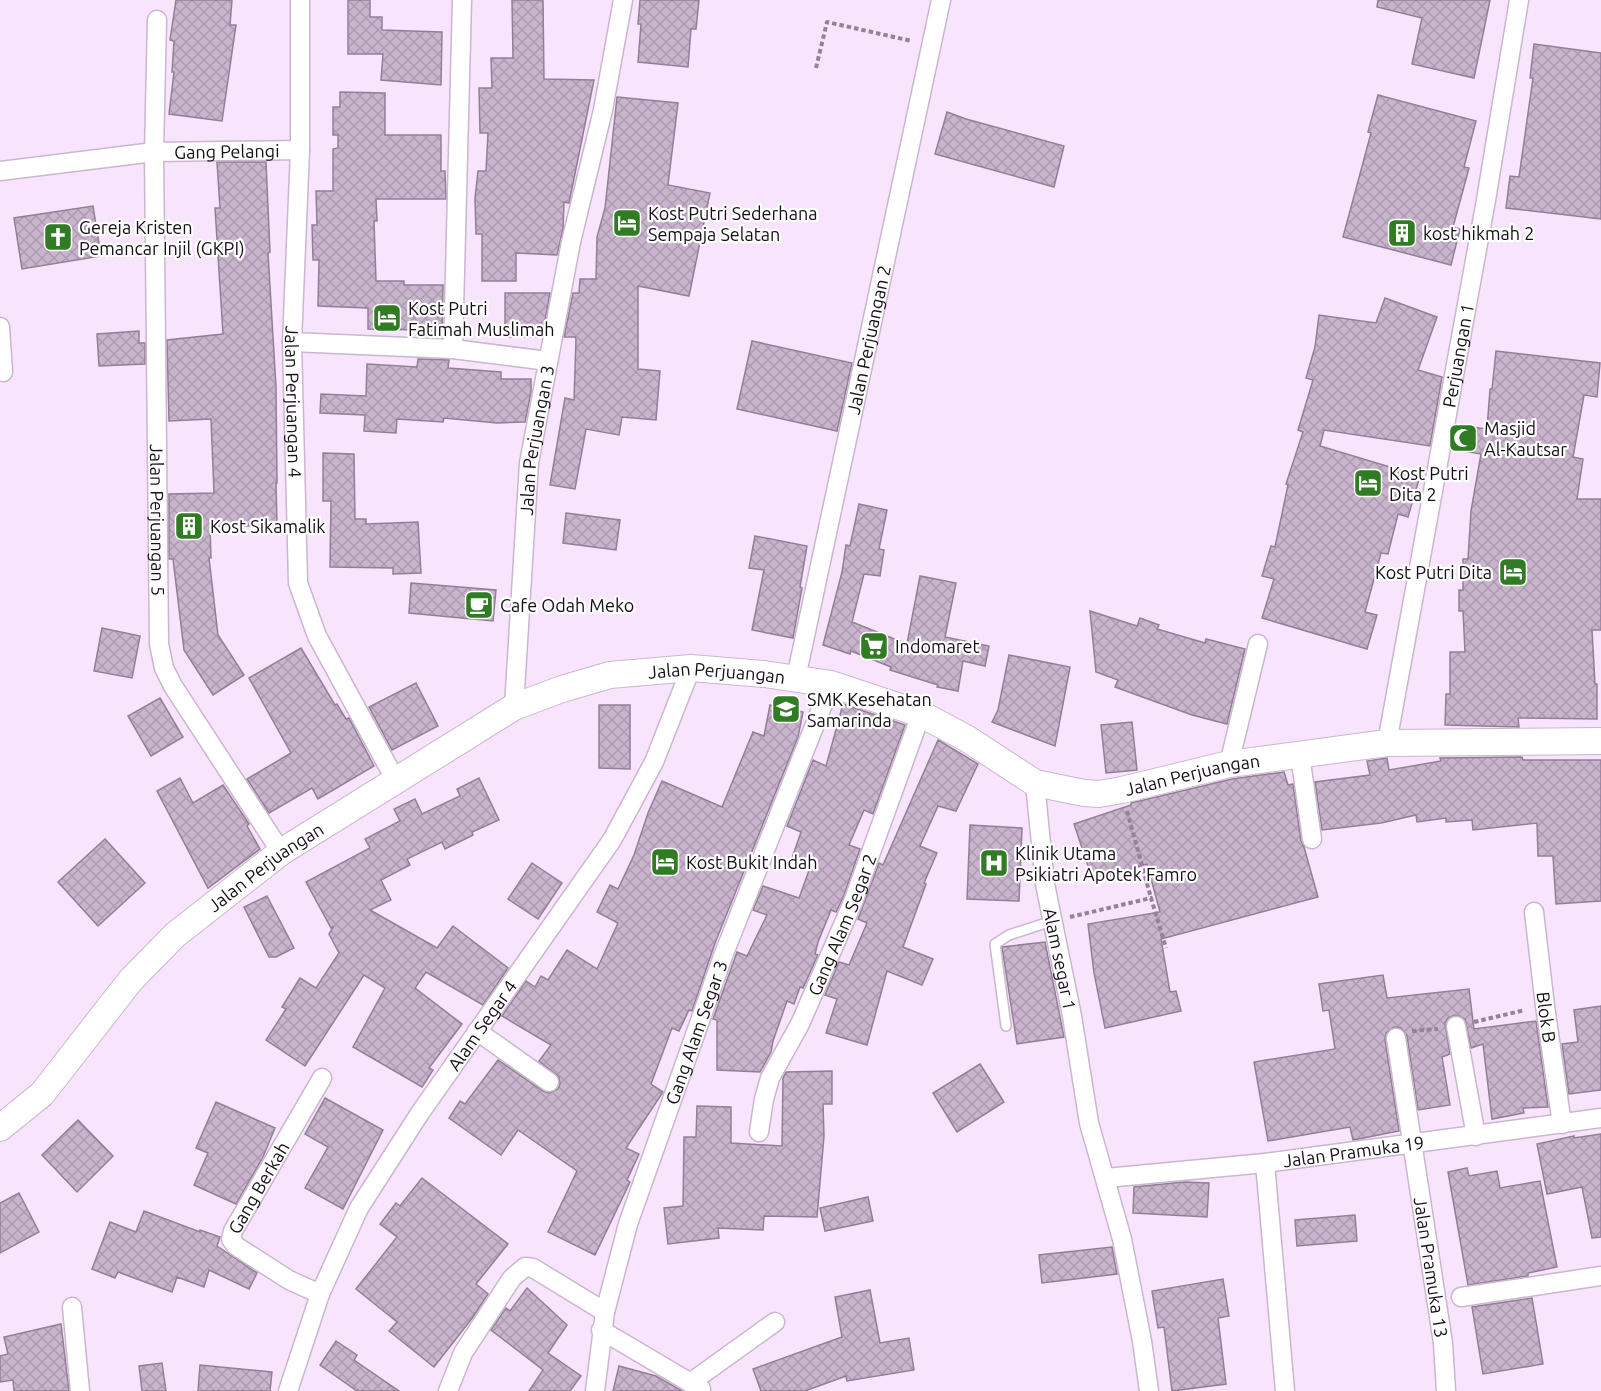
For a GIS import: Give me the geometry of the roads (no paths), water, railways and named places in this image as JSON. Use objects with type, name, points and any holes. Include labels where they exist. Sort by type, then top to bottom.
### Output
[{"type":"street","name":"Jalan Perjuangan 4","points":[[300,0],[300,150],[292,342],[298,583],[317,636],[396,782]]},
{"type":"street","points":[[453,349],[462,0]]},
{"type":"street","name":"Jalan Perjuangan 3","points":[[514,707],[529,463],[571,242],[603,110],[623,0]]},
{"type":"street","name":"Jalan Perjuangan 2","points":[[796,678],[941,0]]},
{"type":"street","name":"Perjuangan 1","points":[[1387,743],[1486,200],[1519,0]]},
{"type":"street","name":"Jalan Perjuangan 5","points":[[157,20],[154,152],[159,644],[164,668],[173,686],[281,852]]},
{"type":"street","name":"Gang Pelangi","points":[[0,171],[154,152],[300,150]]},
{"type":"street","points":[[0,327],[3,372]]},
{"type":"street","points":[[292,342],[453,349],[548,361]]},
{"type":"street","points":[[1229,764],[1258,644]]},
{"type":"street","name":"Jalan Perjuangan","points":[[0,1128],[42,1094],[130,981],[176,935],[281,852],[514,707],[562,689],[610,675],[691,668],[735,670],[831,684],[921,714],[966,738],[1035,783],[1083,793],[1099,794],[1122,790],[1229,764],[1387,743],[1601,741]]},
{"type":"street","name":"Alam Segar 4","points":[[288,1391],[320,1294],[359,1208],[420,1113],[612,840],[654,762],[691,668]]},
{"type":"street","name":"Gang Alam Segar 3","points":[[595,1391],[605,1312],[628,1224],[723,956],[831,684]]},
{"type":"street","name":"Gang Alam Segar 2","points":[[759,1132],[764,1099],[771,1078],[800,1024],[853,903],[921,714]]},
{"type":"street","points":[[1300,755],[1312,839]]},
{"type":"street","name":"Alam segar 1","points":[[1035,783],[1045,884],[1072,1016],[1089,1123],[1122,1239],[1142,1341],[1149,1391]]},
{"type":"street","name":"Blok B","points":[[1534,912],[1562,1124]]},
{"type":"street","points":[[1456,1026],[1476,1136]]},
{"type":"street","points":[[477,1031],[549,1082]]},
{"type":"street","name":"Jalan Pramuka 13","points":[[1396,1038],[1443,1343],[1446,1391]]},
{"type":"street","name":"Gang Berkah","points":[[320,1294],[289,1280],[236,1246],[231,1239],[233,1231],[322,1078]]},
{"type":"street","name":"Jalan Pramuka 19","points":[[1106,1178],[1265,1163],[1414,1145],[1601,1118]]},
{"type":"street","points":[[1265,1163],[1285,1391]]},
{"type":"street","points":[[448,1391],[463,1353],[512,1278],[521,1269],[533,1268],[605,1312]]},
{"type":"street","points":[[1461,1298],[1601,1276]]},
{"type":"street","points":[[72,1307],[80,1391]]},
{"type":"street","points":[[602,1330],[696,1386],[775,1322]]},
{"type":"lane","points":[[1006,1026],[995,944],[1009,935],[1052,921]]},
{"type":"place","name":"Kost Putri Sederhana Sempaja Selatan","points":[[627,223]]},
{"type":"place","name":"kost hikmah 2","points":[[1402,233]]},
{"type":"place","name":"Gereja Kristen Pemancar Injil (GKPI)","points":[[58,237]]},
{"type":"place","name":"Kost Putri Fatimah Muslimah","points":[[387,318]]},
{"type":"place","name":"Masjid Al-Kautsar","points":[[1463,438]]},
{"type":"place","name":"Kost Putri Dita 2","points":[[1368,483]]},
{"type":"place","name":"Kost Sikamalik","points":[[189,526]]},
{"type":"place","name":"Kost Putri Dita","points":[[1513,572]]},
{"type":"place","name":"Cafe Odah Meko","points":[[479,605]]},
{"type":"place","name":"Indomaret","points":[[874,646]]},
{"type":"place","name":"SMK Kesehatan Samarinda","points":[[786,709]]},
{"type":"place","name":"Kost Bukit Indah","points":[[665,862]]},
{"type":"place","name":"Klinik Utama Psikiatri Apotek Famro","points":[[994,863]]}]
